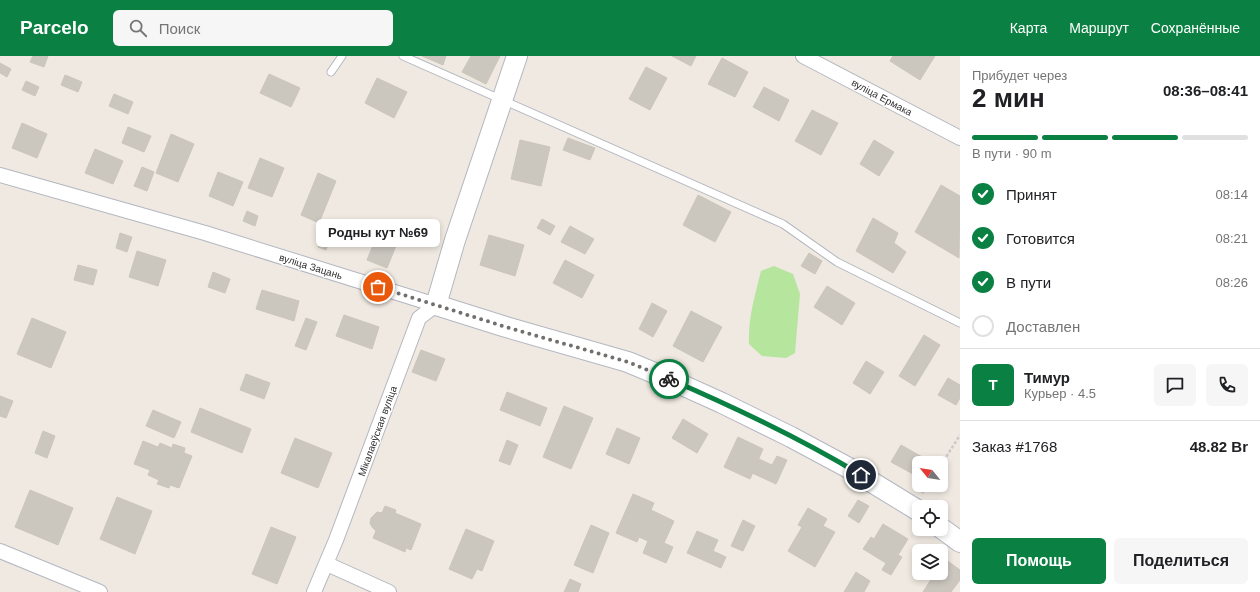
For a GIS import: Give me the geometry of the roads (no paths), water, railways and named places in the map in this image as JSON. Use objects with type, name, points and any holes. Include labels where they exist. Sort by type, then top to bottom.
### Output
[{"type":"street","points":[[436,305],[455,240],[517,56]]},
{"type":"street","name":"вуліца Ермака","points":[[803,56],[960,137]]},
{"type":"street","name":"вуліца Зацань","points":[[0,175],[205,232],[506,327],[628,362],[722,403],[791,437],[847,467],[912,507]]},
{"type":"street","name":"Мікалаеўская вуліца","points":[[314,592],[327,564],[419,318],[436,305]]},
{"type":"street","points":[[948,533],[960,542]]},
{"type":"street","points":[[0,551],[100,592]]},
{"type":"street","points":[[327,564],[389,592]]},
{"type":"lane","points":[[331,72],[342,56]]},
{"type":"lane","points":[[403,56],[783,224],[837,262],[960,323]]},
{"type":"place","name":"Родны кут №69","points":[[378,287]]}]
